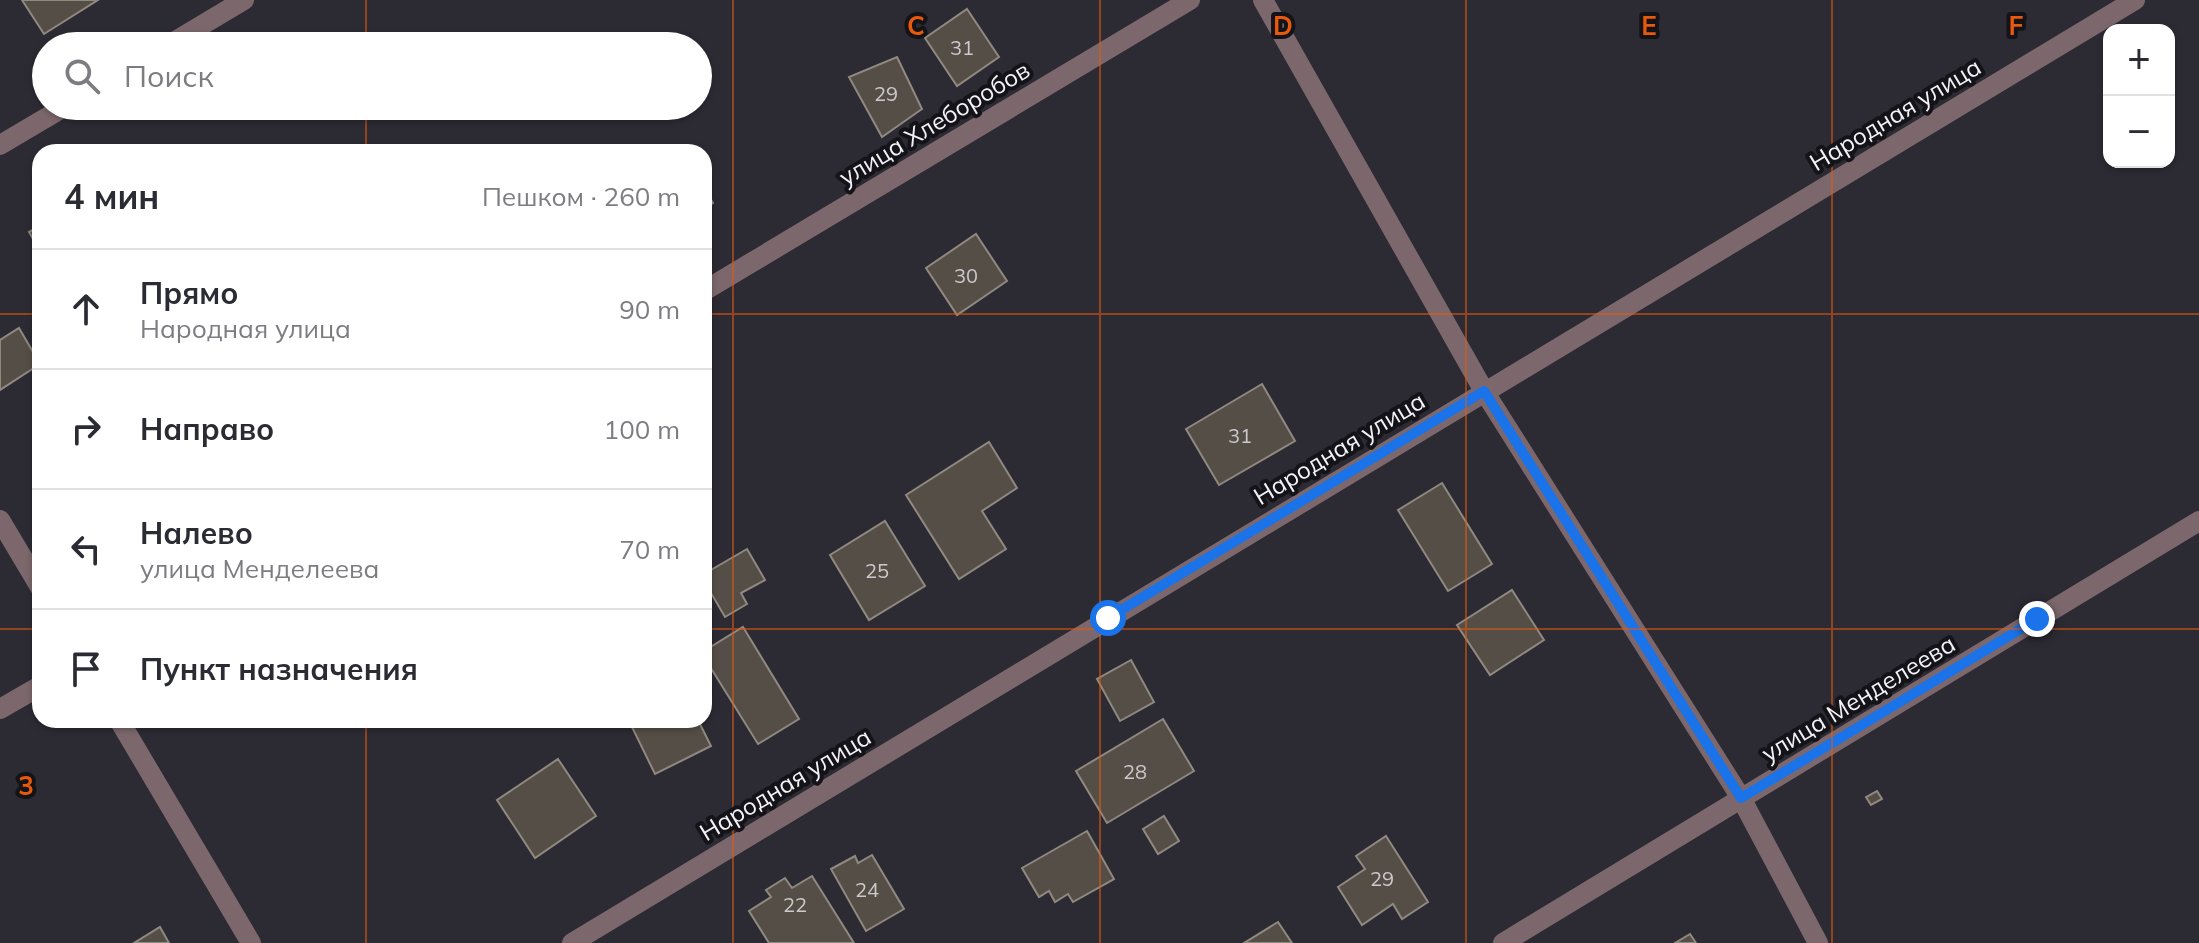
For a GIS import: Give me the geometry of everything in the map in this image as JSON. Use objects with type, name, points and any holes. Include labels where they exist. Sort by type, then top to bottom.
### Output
[{"type":"street","points":[[190,32],[244,0]]},
{"type":"street","name":"улица Хлеборобов","points":[[712,286],[1190,0]]},
{"type":"street","points":[[1263,0],[1484,391],[1741,798],[1818,943]]},
{"type":"street","name":"Народная улица","points":[[572,943],[2135,0]]},
{"type":"street","points":[[0,145],[42,120]]},
{"type":"street","points":[[0,520],[32,574]]},
{"type":"street","name":"улица Менделеева","points":[[1503,943],[2199,521]]},
{"type":"street","points":[[0,709],[32,691]]},
{"type":"street","points":[[124,728],[251,943]]},
{"type":"building","points":[[22,0],[98,0],[47,32],[43,32]]},
{"type":"building","points":[[967,9],[999,57],[957,86],[925,38]]},
{"type":"building","points":[[897,57],[922,109],[882,137],[849,77]]},
{"type":"building","points":[[976,234],[1007,281],[957,315],[926,268]]},
{"type":"building","points":[[19,328],[32,350],[32,369],[0,390],[0,340]]},
{"type":"building","points":[[1262,384],[1295,441],[1219,485],[1186,429]]},
{"type":"building","points":[[989,442],[1017,488],[982,511],[1006,549],[959,579],[906,495]]},
{"type":"building","points":[[1442,483],[1492,564],[1448,591],[1398,510]]},
{"type":"building","points":[[885,521],[925,586],[869,620],[830,555]]},
{"type":"building","points":[[747,549],[765,580],[741,593],[747,604],[725,617],[712,595],[712,569]]},
{"type":"building","points":[[1512,590],[1544,640],[1490,675],[1457,625]]},
{"type":"building","points":[[743,627],[799,719],[758,744],[712,670],[712,646]]},
{"type":"building","points":[[1131,660],[1154,702],[1120,721],[1097,679]]},
{"type":"building","points":[[1163,719],[1194,771],[1107,823],[1076,771]]},
{"type":"building","points":[[632,728],[702,728],[711,746],[655,774]]},
{"type":"building","points":[[558,759],[596,816],[535,858],[497,800]]},
{"type":"building","points":[[1877,791],[1882,799],[1871,805],[1866,797]]},
{"type":"building","points":[[1164,816],[1179,841],[1158,854],[1143,829]]},
{"type":"building","points":[[1087,831],[1114,879],[1073,902],[1068,894],[1055,902],[1049,891],[1039,897],[1022,868]]},
{"type":"building","points":[[1386,836],[1428,902],[1402,919],[1393,904],[1362,925],[1338,887],[1365,869],[1356,856]]},
{"type":"building","points":[[872,855],[904,909],[866,931],[831,869],[855,856],[858,863]]},
{"type":"building","points":[[812,876],[854,943],[769,943],[749,911],[771,897],[766,890],[785,878],[792,888]]},
{"type":"building","points":[[1278,922],[1292,943],[1244,943]]},
{"type":"building","points":[[160,927],[169,943],[134,943]]},
{"type":"building","points":[[1690,934],[1696,943],[1675,943]]},
{"type":"route","points":[[1108,618],[1484,391],[1741,798],[2037,619]]}]
